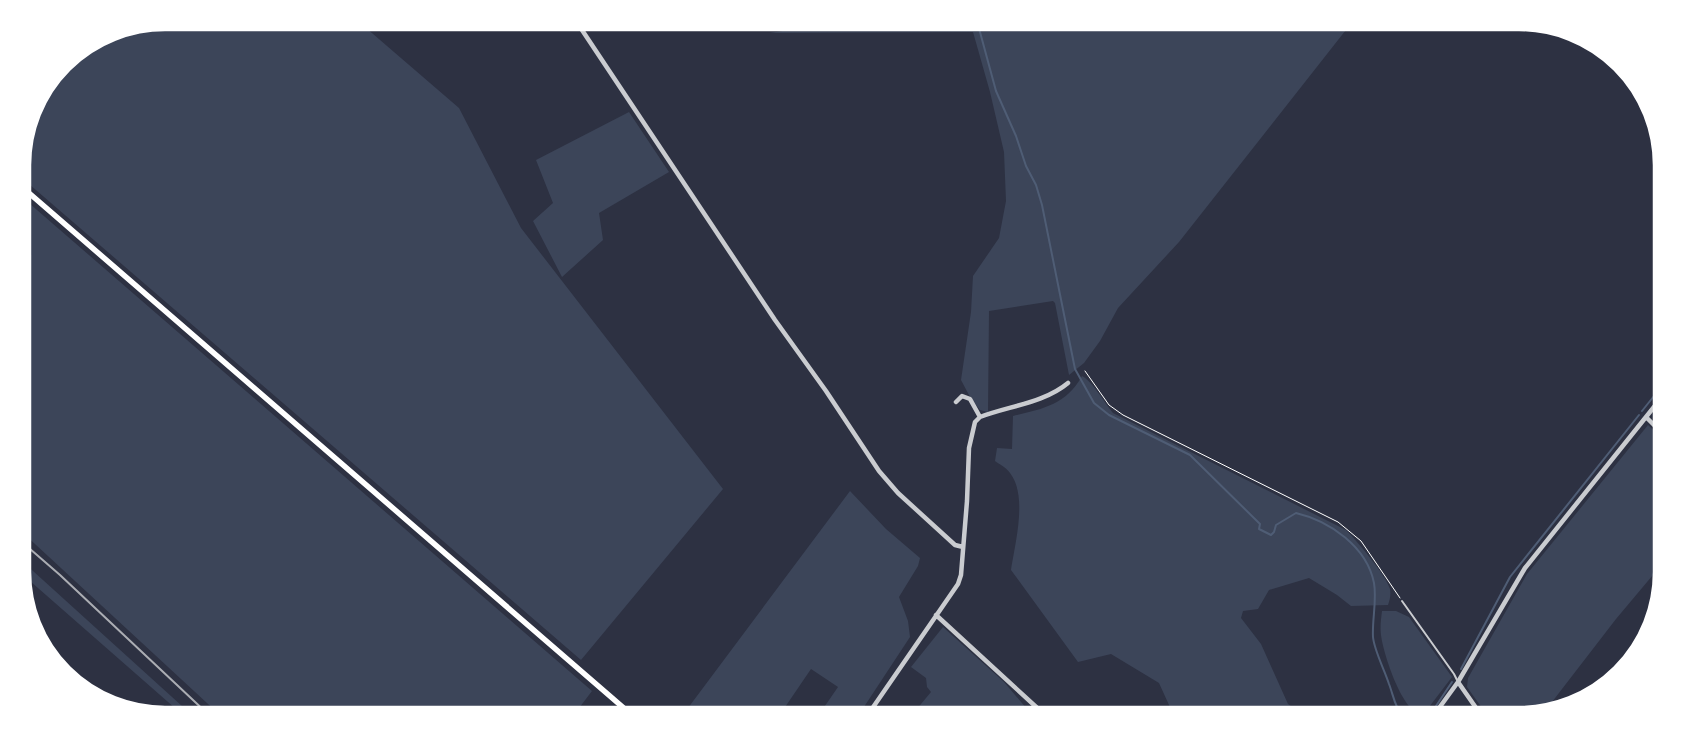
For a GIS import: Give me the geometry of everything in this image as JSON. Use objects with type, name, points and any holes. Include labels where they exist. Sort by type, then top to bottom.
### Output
[{"type":"main road","points":[[30,193],[622,707]]},
{"type":"street","points":[[582,30],[770,312],[826,391],[879,471],[898,493],[955,545],[963,547]]},
{"type":"street","points":[[873,707],[958,584],[961,575],[967,501],[969,448],[975,422],[980,417],[1042,398],[1058,390],[1068,382]]},
{"type":"street","points":[[956,402],[962,396],[970,399],[980,417]]},
{"type":"street","points":[[1440,707],[1458,682],[1525,568],[1654,407]]},
{"type":"street","points":[[1646,417],[1654,425]]},
{"type":"street","points":[[936,615],[1036,707]]},
{"type":"street","points":[[1458,682],[1475,707]]},
{"type":"lane","points":[[1402,601],[1458,682]]},
{"type":"path","points":[[1085,371],[1109,405],[1123,415],[1338,522],[1361,541],[1402,601]]},
{"type":"shaded area","points":[[368,30],[459,108],[521,228],[723,489],[581,660],[30,185],[31,148],[40,114],[53,90],[64,76],[83,58],[114,40],[148,31]]},
{"type":"shaded area","points":[[789,30],[1346,30],[1179,242],[1118,308],[1100,341],[1084,363],[1069,375],[1055,303],[1053,301],[989,311],[988,412],[980,410],[961,380],[971,312],[973,276],[999,238],[1006,201],[1004,152],[973,32],[770,33]]},
{"type":"shaded area","points":[[629,112],[669,172],[599,213],[603,240],[562,277],[533,221],[553,203],[536,160]]},
{"type":"shaded area","points":[[30,204],[592,691],[580,707],[211,707],[30,539]]},
{"type":"shaded area","points":[[1082,376],[1094,387],[1113,413],[1346,530],[1383,575],[1390,589],[1388,605],[1351,606],[1309,578],[1269,590],[1258,609],[1243,611],[1241,618],[1261,644],[1288,704],[1292,707],[1170,707],[1159,683],[1111,654],[1078,662],[1011,570],[1019,520],[1018,494],[1010,473],[995,461],[997,448],[1012,449],[1013,416],[1043,408],[1061,400],[1076,386]]},
{"type":"shaded area","points":[[1648,425],[1654,431],[1654,574],[1616,619],[1552,702],[1527,707],[1481,707],[1467,687],[1468,678],[1527,574]]},
{"type":"shaded area","points":[[850,491],[886,529],[920,558],[918,566],[899,597],[908,621],[910,637],[864,707],[824,707],[838,687],[811,669],[785,707],[689,707]]},
{"type":"shaded area","points":[[30,568],[183,707],[174,707],[31,582]]},
{"type":"shaded area","points":[[1382,611],[1396,611],[1409,617],[1452,677],[1429,707],[1410,707],[1401,694],[1386,655],[1381,635]]},
{"type":"shaded area","points":[[943,627],[1004,682],[1025,707],[918,707],[931,692],[927,687],[926,678],[911,667]]},
{"type":"waterway","points":[[979,30],[996,91],[1016,136],[1026,166],[1036,185],[1042,205],[1075,369],[1094,403],[1109,415],[1190,455],[1260,524],[1259,529],[1271,535],[1276,525],[1296,513],[1322,522],[1334,529],[1355,547],[1364,558],[1374,583],[1373,637],[1377,654],[1397,707]]},
{"type":"waterway","points":[[1642,411],[1654,396]]},
{"type":"waterway","points":[[1461,669],[1510,577],[1639,415]]},
{"type":"waterway","points":[[1435,707],[1452,682]]},
{"type":"railway","points":[[30,549],[200,707]]}]
